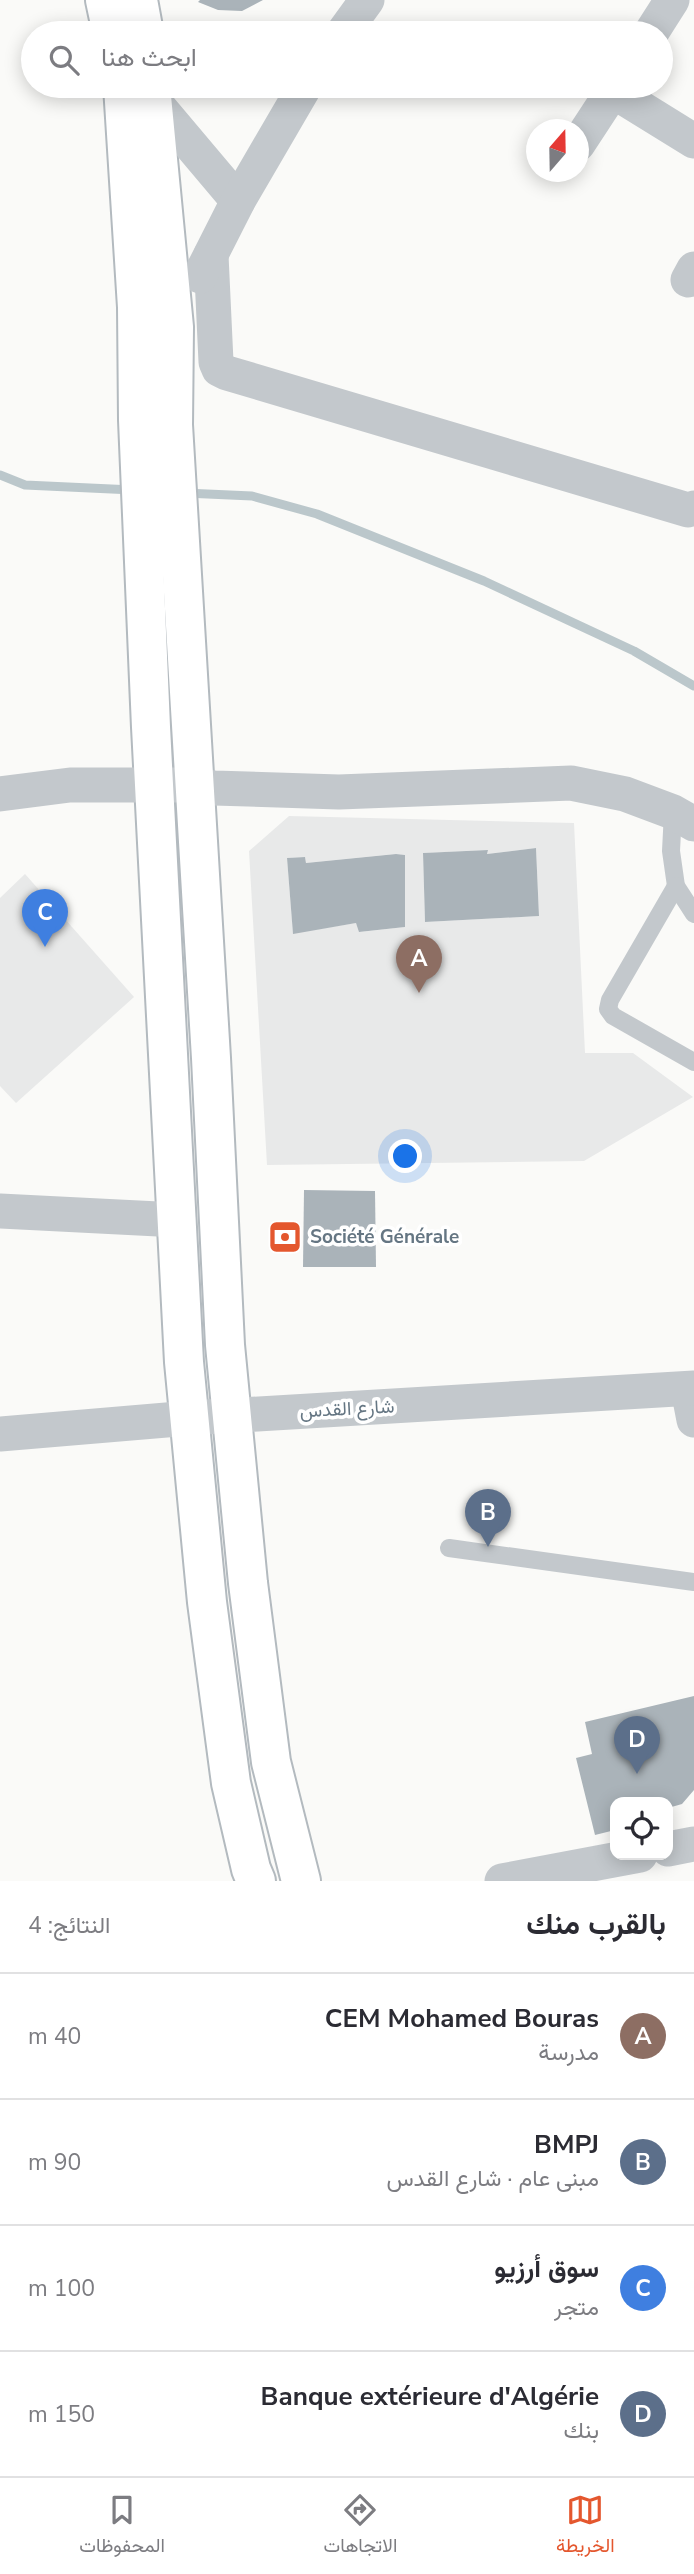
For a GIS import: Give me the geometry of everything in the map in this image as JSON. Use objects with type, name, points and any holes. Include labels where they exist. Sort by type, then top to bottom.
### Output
[{"type":"main road","points":[[106,0],[110,21]]},
{"type":"main road","points":[[138,0],[142,21]]},
{"type":"main road","points":[[142,98],[137,307],[155,422],[180,542],[192,712],[225,1345],[248,1583],[271,1762],[301,1881]]},
{"type":"main road","points":[[143,98],[174,327],[155,422],[144,554],[184,1362],[207,1602],[232,1783],[256,1881]]},
{"type":"street","points":[[352,21],[367,0]]},
{"type":"street","points":[[659,21],[672,0]]},
{"type":"street","points":[[149,98],[238,201]]},
{"type":"street","points":[[174,327],[238,201],[298,98]]},
{"type":"street","points":[[589,128],[609,98]]},
{"type":"street","points":[[630,98],[694,141]]},
{"type":"street","points":[[211,255],[216,362],[219,369],[688,510],[694,508]]},
{"type":"street","points":[[0,794],[70,785],[194,785],[339,792],[571,783],[625,794],[683,818]]},
{"type":"street","points":[[0,1211],[178,1220]]},
{"type":"street","name":"شارع القدس","points":[[0,1434],[190,1418],[692,1399]]},
{"type":"street","points":[[673,1848],[694,1844]]},
{"type":"street","points":[[502,1881],[577,1874],[623,1860]]},
{"type":"lane","points":[[683,818],[671,851],[676,886],[694,914]]},
{"type":"lane","points":[[676,886],[610,1000],[608,1009],[612,1016],[694,1062]]},
{"type":"lane","points":[[449,1548],[694,1582]]},
{"type":"shaded area","points":[[289,816],[574,823],[585,1053],[633,1053],[693,1097],[584,1161],[267,1165],[249,851]],"holes":[[[536,848],[539,916],[425,922],[423,853],[488,850],[487,854]],[[405,855],[405,927],[360,932],[356,923],[293,933],[287,858],[305,857],[306,863]]]},
{"type":"shaded area","points":[[25,874],[134,997],[16,1103],[0,1086],[0,898]]},
{"type":"building","points":[[263,0],[242,11],[218,10],[198,2]]},
{"type":"building","points":[[536,848],[539,916],[425,922],[423,853],[488,850],[487,854]]},
{"type":"building","points":[[405,855],[405,927],[359,932],[356,923],[293,934],[287,858],[305,857],[306,863]]},
{"type":"building","points":[[304,1190],[375,1191],[376,1267],[303,1267]]},
{"type":"building","points":[[694,1696],[694,1790],[682,1804],[673,1807],[673,1797],[610,1797],[610,1831],[595,1835],[576,1758],[592,1754],[585,1722]]},
{"type":"waterway","points":[[0,475],[25,485],[133,490]]},
{"type":"waterway","points":[[185,493],[252,496],[317,514],[484,581],[634,651],[694,686]]},
{"type":"place","name":"سوق أرزيو","points":[[45,947]]},
{"type":"place","name":"CEM Mohamed Bouras","points":[[419,993]]},
{"type":"place","name":"Société Générale","points":[[285,1237]]},
{"type":"place","name":"BMPJ","points":[[488,1547]]},
{"type":"place","name":"Banque extérieure d'Algérie","points":[[637,1774]]}]
